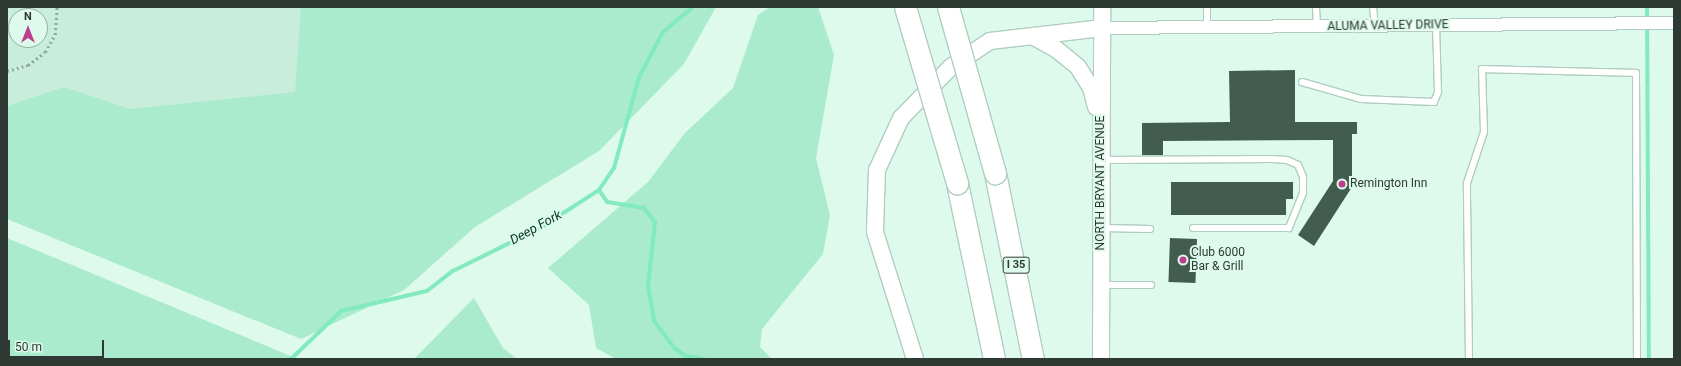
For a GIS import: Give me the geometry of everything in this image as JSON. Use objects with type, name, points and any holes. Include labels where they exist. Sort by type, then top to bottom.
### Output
[{"type":"highway","points":[[905,7],[957,183],[994,359]]},
{"type":"highway","name":"I 35","points":[[948,7],[995,172],[1033,359]]},
{"type":"main road","name":"NORTH BRYANT AVENUE","points":[[1101,359],[1102,7]]},
{"type":"main road","points":[[915,359],[875,232],[874,184],[880,160],[901,118],[917,98],[973,49],[1007,38],[1034,37],[1102,28]]},
{"type":"main road","points":[[1034,37],[1066,56],[1085,77],[1095,98],[1101,135]]},
{"type":"street","name":"ALUMA VALLEY DRIVE","points":[[1102,28],[1674,23]]},
{"type":"lane","points":[[1207,7],[1207,27]]},
{"type":"lane","points":[[1316,7],[1317,26]]},
{"type":"lane","points":[[1373,7],[1375,26]]},
{"type":"lane","points":[[1302,82],[1361,99],[1434,102],[1438,92],[1436,25]]},
{"type":"lane","points":[[1469,359],[1467,183],[1484,132],[1482,69],[1636,73],[1637,359]]},
{"type":"lane","points":[[1101,160],[1272,159],[1287,160],[1298,165],[1304,177],[1304,193],[1289,228],[1193,228]]},
{"type":"lane","points":[[1101,228],[1150,229]]},
{"type":"lane","points":[[1101,285],[1150,284]]},
{"type":"path","points":[[7,71],[28,65],[45,52],[55,35],[57,7]]},
{"type":"shaded area","points":[[7,7],[323,7],[322,258],[7,207]]},
{"type":"green space","points":[[301,7],[716,7],[684,64],[599,151],[475,227],[404,290],[301,339],[7,219],[7,106],[64,87],[130,109],[295,92]]},
{"type":"green space","points":[[770,7],[818,7],[834,55],[816,158],[830,215],[823,254],[762,329],[760,347],[772,359],[616,359],[596,348],[589,305],[548,268],[648,182],[685,133],[733,88],[758,15]]},
{"type":"green space","points":[[7,238],[298,359],[7,359]]},
{"type":"green space","points":[[474,298],[503,348],[517,359],[414,359]]},
{"type":"building","name":"Remington Inn","points":[[1295,70],[1295,122],[1357,122],[1357,134],[1352,134],[1352,187],[1314,246],[1298,235],[1333,181],[1333,140],[1163,141],[1163,155],[1142,155],[1142,123],[1230,122],[1229,71]]},
{"type":"building","points":[[1171,182],[1293,182],[1293,199],[1286,199],[1286,215],[1171,215]]},
{"type":"building","name":"Club 6000 Bar & Grill","points":[[1170,238],[1197,239],[1195,283],[1168,282]]},
{"type":"waterway","name":"Deep Fork","points":[[291,359],[341,311],[427,291],[453,271],[540,228],[599,190],[614,168],[639,77],[663,32],[693,7]]},
{"type":"waterway","points":[[1647,7],[1649,359]]},
{"type":"waterway","points":[[599,190],[607,202],[644,208],[655,222],[648,286],[654,321],[674,348],[686,356],[705,359]]},
{"type":"place","name":"Remington Inn","points":[[1342,184]]},
{"type":"place","name":"Club 6000 Bar & Grill","points":[[1183,260]]}]
